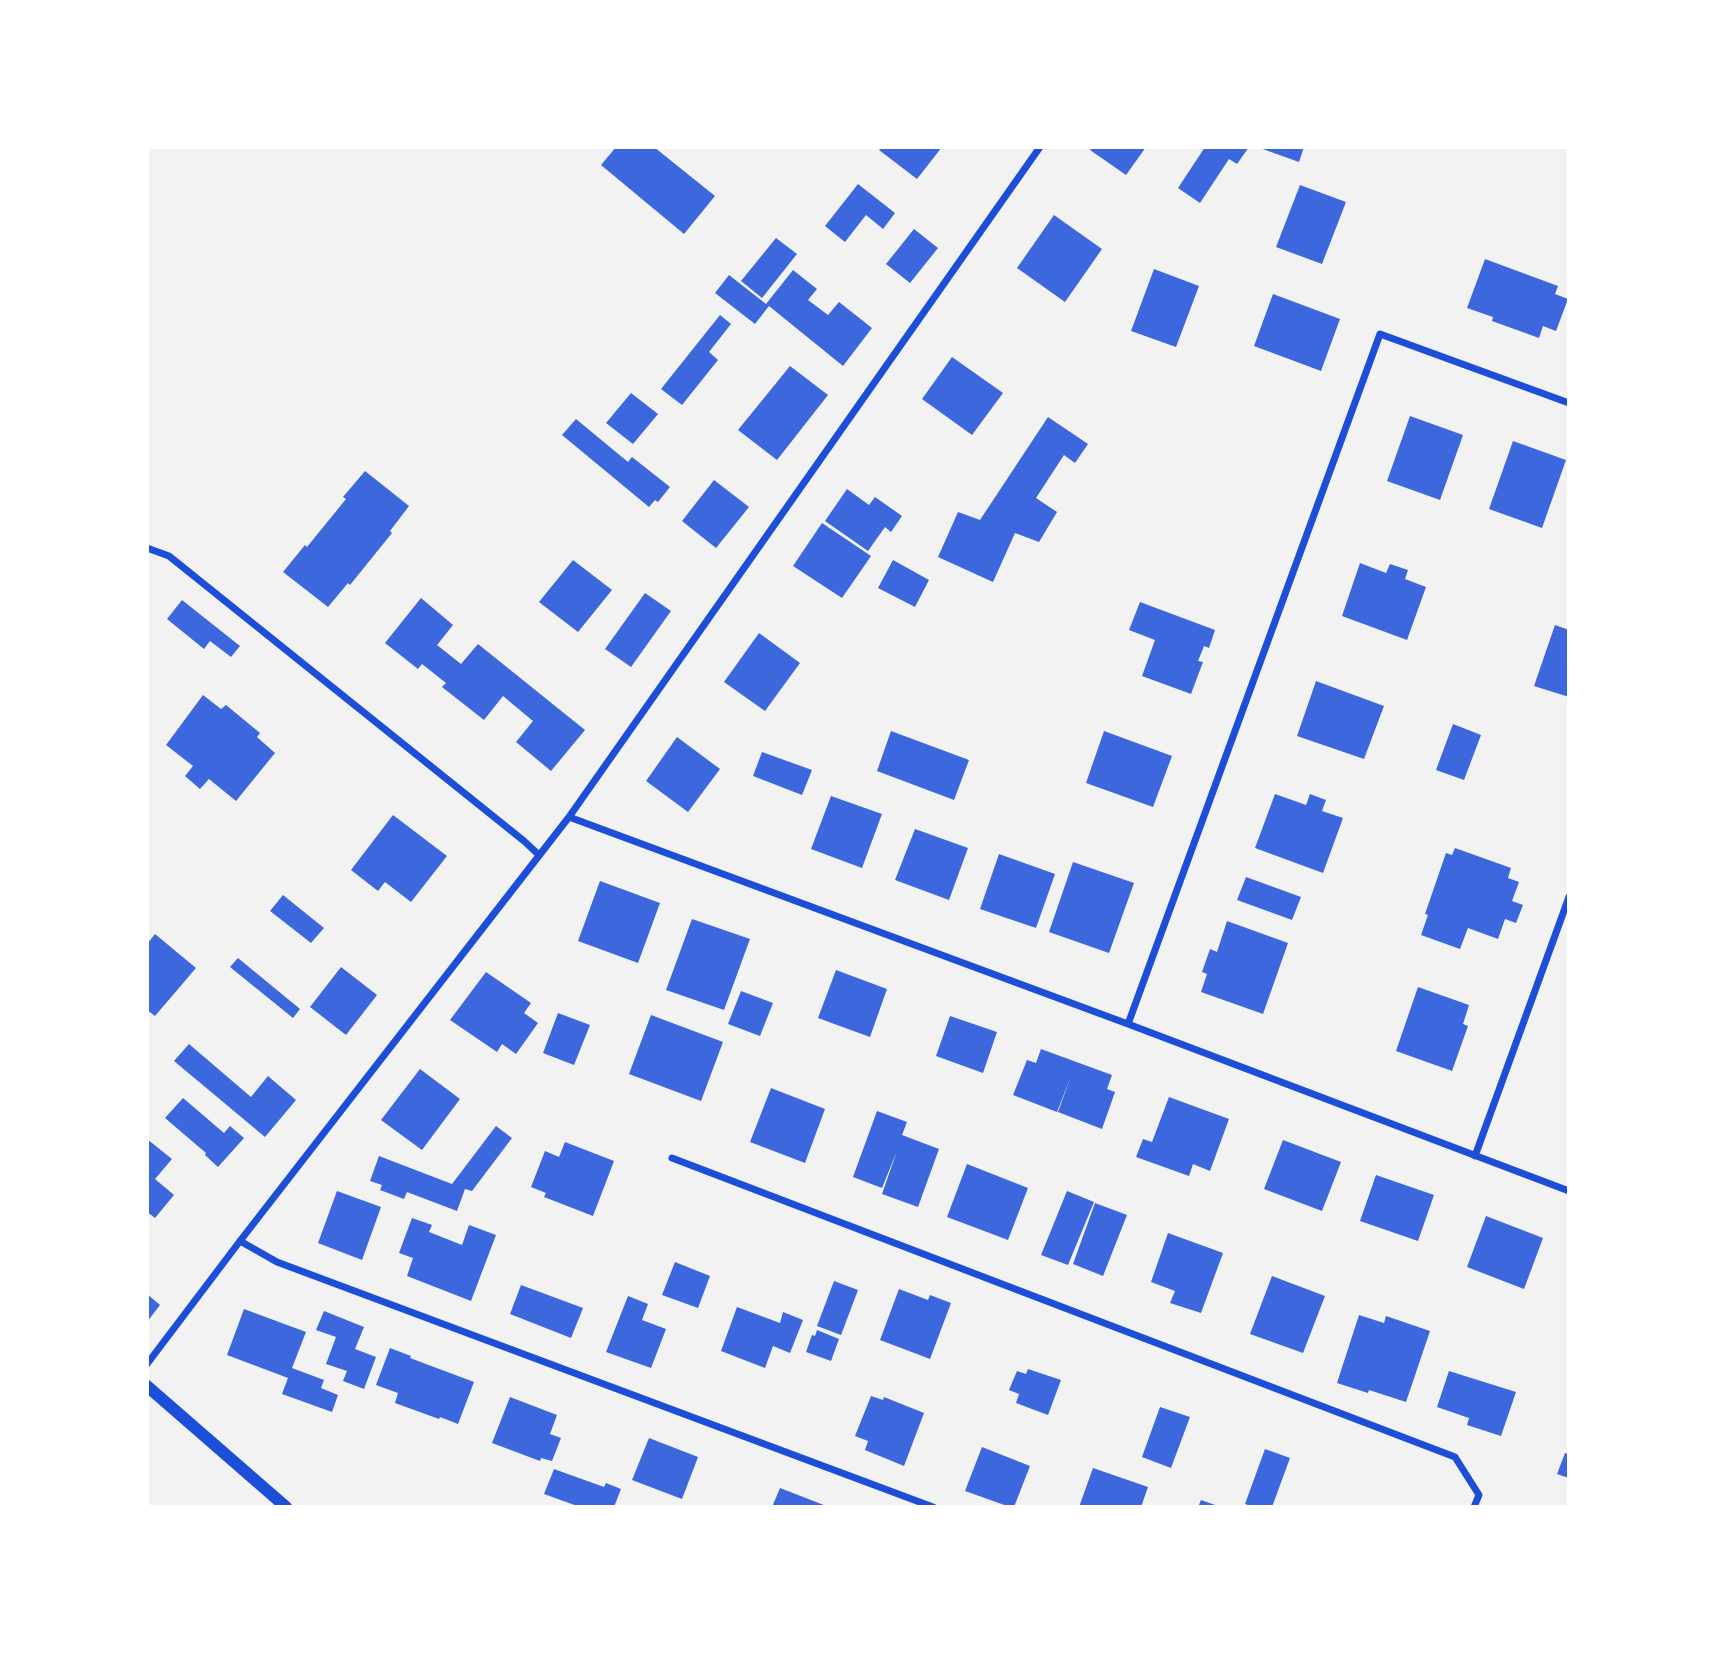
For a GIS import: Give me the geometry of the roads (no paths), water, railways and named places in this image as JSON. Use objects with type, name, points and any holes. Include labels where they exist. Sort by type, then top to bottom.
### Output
[{"type":"street","points":[[147,1364],[569,817],[1040,147]]},
{"type":"street","points":[[1128,1024],[1380,334],[1569,403]]},
{"type":"street","points":[[147,548],[169,556],[539,855]]},
{"type":"street","points":[[569,817],[1569,1191]]},
{"type":"street","points":[[1475,1156],[1569,897]]},
{"type":"street","points":[[672,1158],[1455,1457],[1479,1495],[1474,1507]]},
{"type":"street","points":[[240,1241],[277,1262],[933,1507]]},
{"type":"street","points":[[147,1386],[286,1507]]}]
